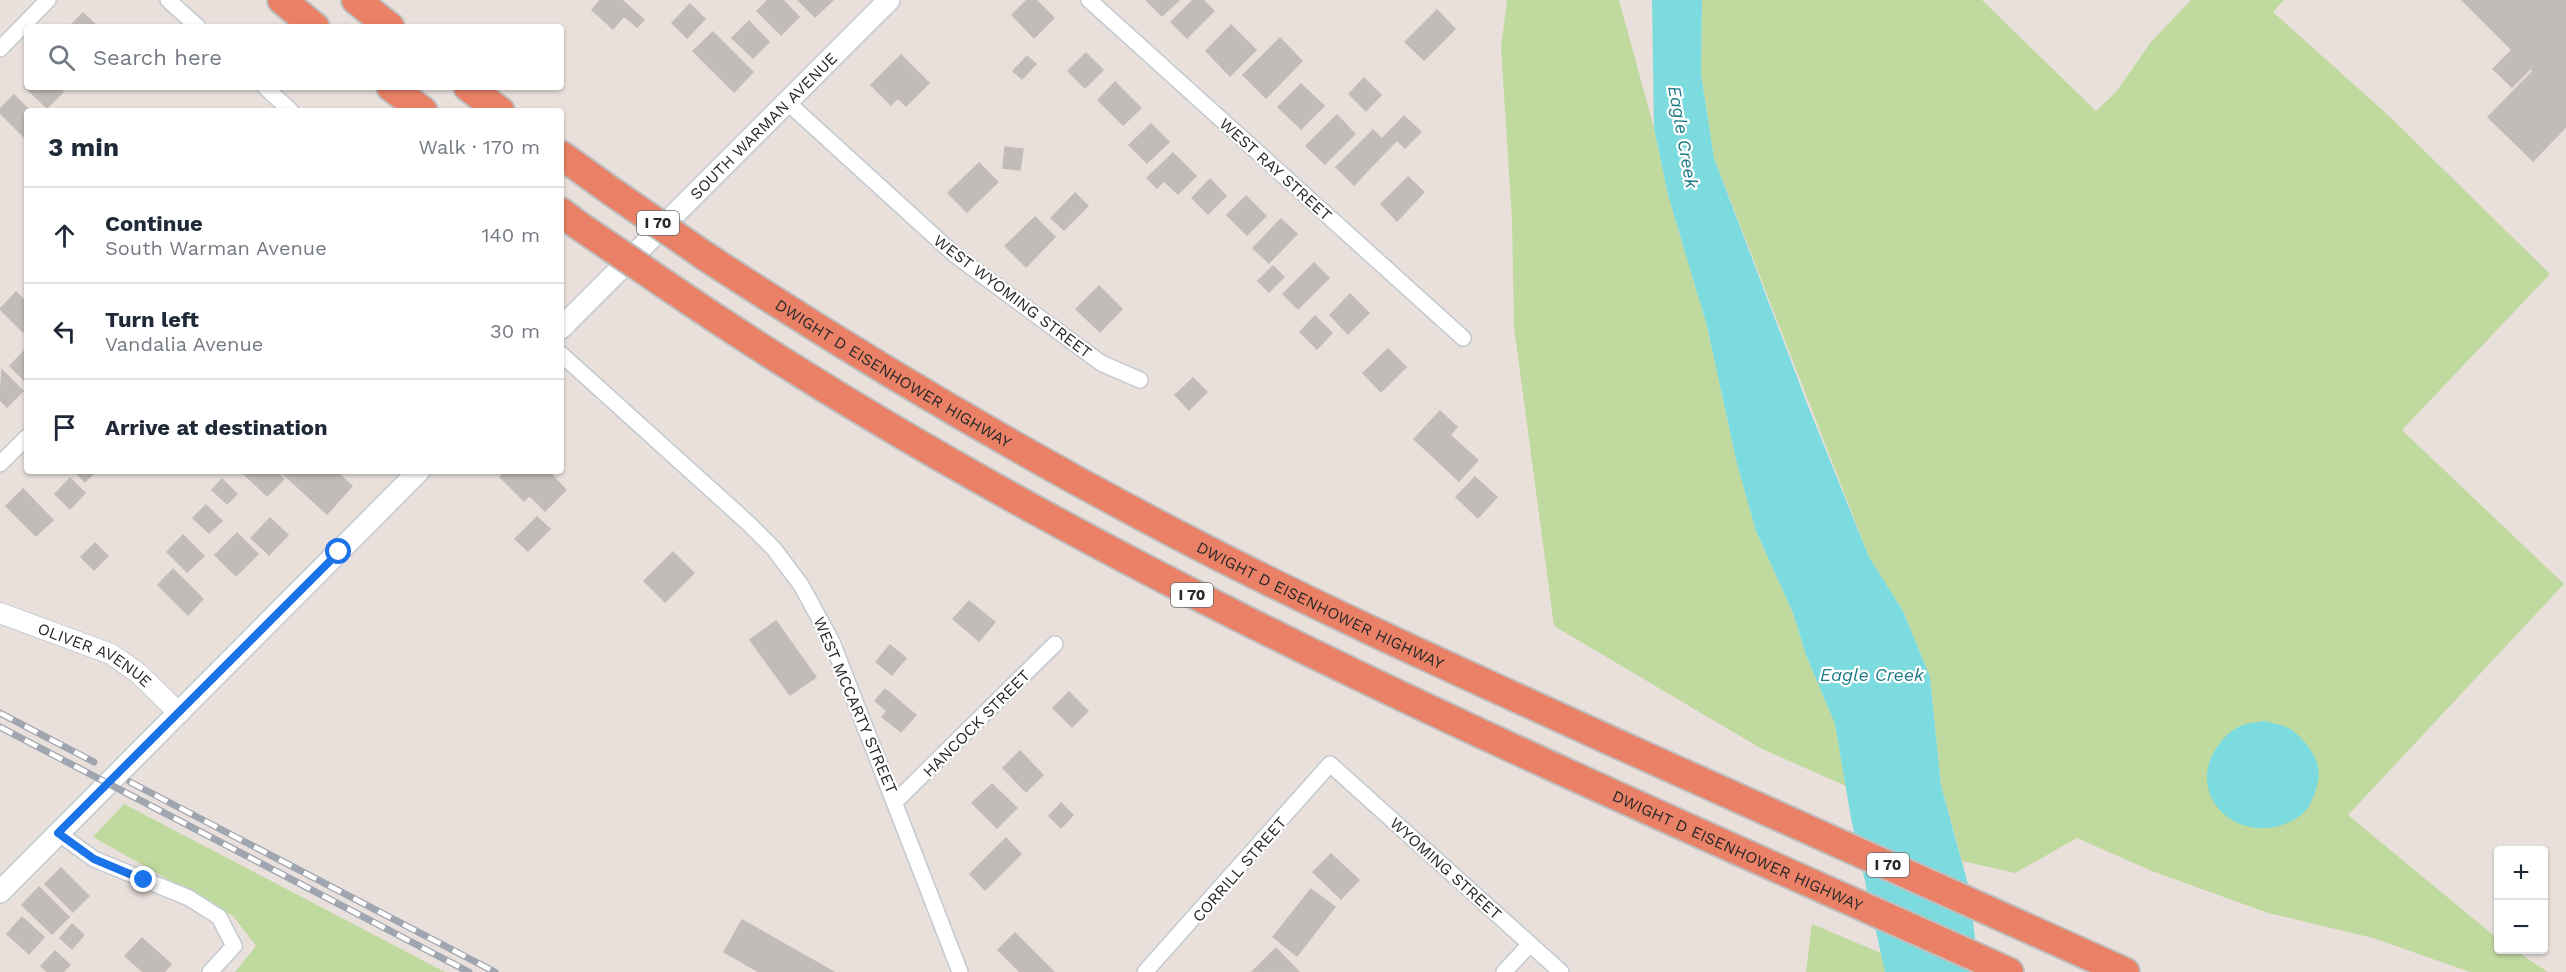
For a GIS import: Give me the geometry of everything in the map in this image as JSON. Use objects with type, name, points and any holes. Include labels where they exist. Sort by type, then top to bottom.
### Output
[{"type":"highway","points":[[282,0],[311,24]]},
{"type":"highway","points":[[356,0],[386,24]]},
{"type":"highway","points":[[396,90],[419,108]]},
{"type":"highway","points":[[472,90],[496,108]]},
{"type":"highway","name":"DWIGHT D EISENHOWER HIGHWAY","points":[[564,158],[705,256],[871,362],[967,419],[1182,537],[1392,641],[2125,972]]},
{"type":"highway","name":"DWIGHT D EISENHOWER HIGHWAY","points":[[570,218],[795,370],[966,473],[1180,589],[1414,701],[2009,972]]},
{"type":"main road","name":"SOUTH WARMAN AVENUE","points":[[564,325],[889,0]]},
{"type":"main road","points":[[0,892],[416,474]]},
{"type":"street","points":[[24,24],[48,0]]},
{"type":"street","points":[[168,0],[195,24]]},
{"type":"street","name":"WEST RAY STREET","points":[[1089,0],[1463,339]]},
{"type":"street","points":[[0,49],[24,24]]},
{"type":"street","points":[[267,90],[288,108]]},
{"type":"street","name":"WEST WYOMING STREET","points":[[787,102],[955,255],[1101,363],[1140,380]]},
{"type":"street","name":"WEST MCCARTY STREET","points":[[564,357],[748,523],[785,563],[816,609],[832,642],[896,801],[960,972]]},
{"type":"street","points":[[0,464],[24,440]]},
{"type":"street","name":"OLIVER AVENUE","points":[[0,612],[111,654],[138,673],[179,713]]},
{"type":"street","name":"HANCOCK STREET","points":[[896,801],[1055,644]]},
{"type":"street","name":"WYOMING STREET","points":[[1330,764],[1561,972]]},
{"type":"street","name":"CORRILL STREET","points":[[1145,972],[1330,764]]},
{"type":"street","points":[[58,833],[94,859],[189,898],[219,917],[234,946],[210,972]]},
{"type":"street","points":[[1504,972],[1530,944]]},
{"type":"green space","points":[[1507,0],[1619,0],[1654,128],[1668,195],[1707,326],[1737,464],[1756,531],[1793,613],[1806,655],[1835,724],[1846,786],[1762,749],[1554,626],[1514,327],[1512,221],[1501,47]]},
{"type":"green space","points":[[1702,0],[1982,0],[2096,111],[2116,92],[2151,42],[2191,0],[2284,0],[2273,12],[2388,115],[2550,274],[2402,430],[2564,584],[2348,815],[2494,936],[2494,954],[2520,954],[2548,972],[2470,972],[2373,938],[2268,913],[2152,871],[2077,838],[2015,873],[1962,861],[1941,785],[1930,677],[1903,611],[1869,557],[1714,158],[1701,74]]},
{"type":"green space","points":[[124,804],[445,972],[235,972],[256,946],[233,916],[93,837]]},
{"type":"green space","points":[[1812,924],[1881,953],[1885,972],[1806,972]]},
{"type":"water","name":"Eagle Creek","points":[[1652,0],[1702,0],[1701,74],[1714,158],[1808,406],[1869,557],[1903,611],[1930,677],[1941,785],[1969,888],[1979,972],[1885,972],[1851,818],[1835,724],[1806,655],[1793,613],[1756,531],[1737,464],[1707,326],[1668,195],[1654,128]]},
{"type":"water","points":[[2264,721],[2286,727],[2297,734],[2316,759],[2319,773],[2314,796],[2305,811],[2286,824],[2264,828],[2246,826],[2231,819],[2219,809],[2211,796],[2207,781],[2209,764],[2225,737],[2241,726]]},
{"type":"building","points":[[600,0],[622,0],[644,20],[637,27],[624,16],[613,29],[592,10]]},
{"type":"building","points":[[768,0],[783,0],[799,17],[781,35],[757,11]]},
{"type":"building","points":[[798,0],[833,0],[815,17]]},
{"type":"building","points":[[1027,0],[1036,0],[1054,18],[1034,38],[1012,15]]},
{"type":"building","points":[[1146,0],[1179,0],[1162,16]]},
{"type":"building","points":[[1193,0],[1203,0],[1214,11],[1187,38],[1171,22]]},
{"type":"building","points":[[2462,0],[2566,0],[2566,127],[2533,161],[2488,117],[2533,71],[2531,68],[2512,87],[2493,69],[2512,50]]},
{"type":"building","points":[[690,4],[705,19],[687,38],[672,23]]},
{"type":"building","points":[[1437,10],[1455,29],[1424,60],[1405,42]]},
{"type":"building","points":[[83,13],[95,24],[72,24]]},
{"type":"building","points":[[749,21],[769,42],[753,58],[732,38]]},
{"type":"building","points":[[1231,25],[1256,50],[1230,76],[1206,51]]},
{"type":"building","points":[[713,32],[753,72],[734,92],[693,51]]},
{"type":"building","points":[[1280,38],[1302,61],[1266,98],[1243,75]]},
{"type":"building","points":[[1086,53],[1103,70],[1085,88],[1068,71]]},
{"type":"building","points":[[901,55],[929,83],[906,106],[898,98],[891,105],[871,85]]},
{"type":"building","points":[[1027,56],[1036,64],[1022,79],[1013,71]]},
{"type":"building","points":[[1364,78],[1381,95],[1366,111],[1349,94]]},
{"type":"building","points":[[1115,82],[1141,108],[1123,125],[1098,100]]},
{"type":"building","points":[[1301,84],[1324,106],[1301,129],[1278,107]]},
{"type":"building","points":[[28,90],[61,90],[63,92],[47,108]]},
{"type":"building","points":[[14,95],[27,108],[24,108],[24,137],[0,113],[0,109]]},
{"type":"building","points":[[1337,115],[1355,134],[1325,164],[1306,146]]},
{"type":"building","points":[[1404,116],[1421,132],[1405,148],[1397,140],[1354,185],[1336,167],[1373,130],[1382,139]]},
{"type":"building","points":[[1151,124],[1169,142],[1147,163],[1129,145]]},
{"type":"building","points":[[1005,147],[1023,149],[1020,170],[1003,168]]},
{"type":"building","points":[[1173,153],[1196,176],[1178,194],[1164,181],[1157,188],[1147,178]]},
{"type":"building","points":[[979,163],[998,182],[967,212],[948,193]]},
{"type":"building","points":[[1408,177],[1424,192],[1397,221],[1381,204]]},
{"type":"building","points":[[1210,179],[1226,196],[1208,214],[1192,198]]},
{"type":"building","points":[[1075,193],[1088,206],[1064,230],[1051,218]]},
{"type":"building","points":[[1246,196],[1266,216],[1247,235],[1227,215]]},
{"type":"building","points":[[1035,217],[1055,237],[1026,267],[1005,246]]},
{"type":"building","points":[[1281,219],[1297,234],[1269,263],[1253,248]]},
{"type":"building","points":[[1314,263],[1329,278],[1298,309],[1283,294]]},
{"type":"building","points":[[1273,266],[1284,277],[1269,292],[1258,281]]},
{"type":"building","points":[[1099,286],[1122,309],[1100,332],[1076,309]]},
{"type":"building","points":[[16,292],[24,300],[24,331],[23,332],[0,309]]},
{"type":"building","points":[[1350,294],[1369,313],[1348,334],[1330,315]]},
{"type":"building","points":[[1315,316],[1332,333],[1317,349],[1300,332]]},
{"type":"building","points":[[1388,349],[1406,367],[1381,392],[1363,373]]},
{"type":"building","points":[[24,351],[24,380],[10,366]]},
{"type":"building","points":[[2,370],[23,391],[7,407],[0,400]]},
{"type":"building","points":[[1193,378],[1207,392],[1189,410],[1175,395]]},
{"type":"building","points":[[1440,411],[1457,427],[1450,435],[1478,460],[1459,481],[1414,439]]},
{"type":"building","points":[[77,474],[93,474],[85,482]]},
{"type":"building","points":[[244,474],[279,474],[284,479],[267,496]]},
{"type":"building","points":[[283,474],[339,474],[352,486],[327,514]]},
{"type":"building","points":[[503,474],[551,474],[566,490],[545,511],[529,495],[524,501],[500,477]]},
{"type":"building","points":[[1475,477],[1497,497],[1478,518],[1456,497]]},
{"type":"building","points":[[70,478],[85,493],[70,509],[55,494]]},
{"type":"building","points":[[222,479],[237,494],[227,504],[212,490]]},
{"type":"building","points":[[23,489],[53,520],[36,536],[6,506]]},
{"type":"building","points":[[206,505],[222,521],[209,533],[193,518]]},
{"type":"building","points":[[537,517],[550,529],[528,551],[515,539]]},
{"type":"building","points":[[270,518],[288,535],[269,555],[251,538]]},
{"type":"building","points":[[237,533],[258,554],[236,576],[215,555]]},
{"type":"building","points":[[183,535],[204,556],[187,572],[167,552]]},
{"type":"building","points":[[95,543],[108,556],[94,570],[81,557]]},
{"type":"building","points":[[673,552],[694,573],[665,602],[644,581]]},
{"type":"building","points":[[173,569],[203,599],[188,615],[158,585]]},
{"type":"building","points":[[969,601],[995,622],[979,641],[953,619]]},
{"type":"building","points":[[776,621],[816,677],[790,695],[750,640]]},
{"type":"building","points":[[890,645],[906,658],[892,675],[876,662]]},
{"type":"building","points":[[885,689],[916,715],[901,732],[882,717],[887,711],[875,701]]},
{"type":"building","points":[[1069,692],[1088,711],[1072,727],[1053,708]]},
{"type":"building","points":[[1020,751],[1043,775],[1026,792],[1003,768]]},
{"type":"building","points":[[992,784],[1017,808],[997,828],[972,803]]},
{"type":"building","points":[[1061,803],[1073,815],[1061,828],[1049,816]]},
{"type":"building","points":[[1006,838],[1021,854],[985,890],[970,874]]},
{"type":"building","points":[[1331,854],[1359,880],[1341,899],[1313,872]]},
{"type":"building","points":[[61,868],[89,896],[73,912],[45,884]]},
{"type":"building","points":[[39,887],[69,917],[52,934],[22,905]]},
{"type":"building","points":[[1311,889],[1335,907],[1297,956],[1273,937]]},
{"type":"building","points":[[22,917],[44,937],[29,954],[7,934]]},
{"type":"building","points":[[742,920],[834,972],[759,972],[724,952]]},
{"type":"building","points":[[72,924],[84,935],[72,949],[60,938]]},
{"type":"building","points":[[1015,933],[1054,972],[1020,972],[998,950]]},
{"type":"building","points":[[142,938],[171,964],[164,972],[143,972],[125,956]]},
{"type":"building","points":[[1276,948],[1299,972],[1253,971]]},
{"type":"building","points":[[55,951],[70,965],[63,972],[48,972],[41,966]]},
{"type":"railway","points":[[0,713],[94,762]]},
{"type":"railway","points":[[0,727],[469,972]]},
{"type":"railway","points":[[130,782],[495,972]]},
{"type":"route","points":[[144,880],[94,859],[58,833],[339,552]]}]
